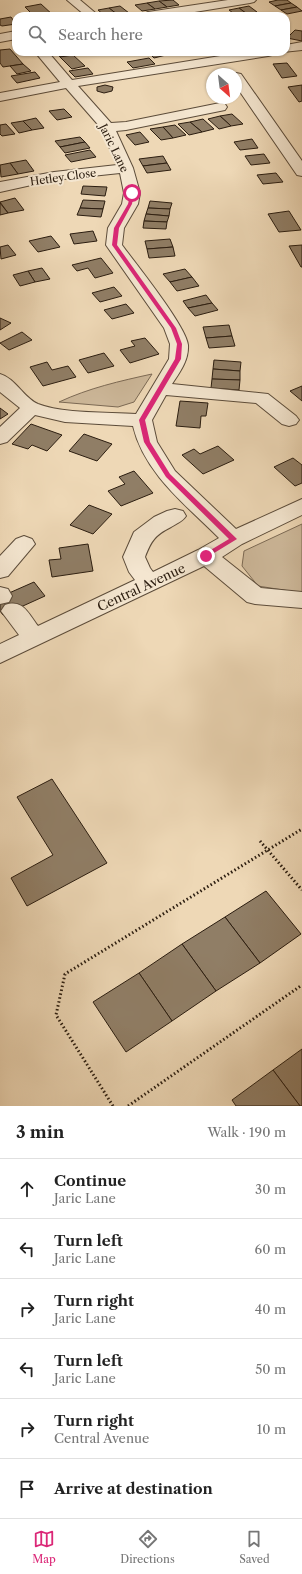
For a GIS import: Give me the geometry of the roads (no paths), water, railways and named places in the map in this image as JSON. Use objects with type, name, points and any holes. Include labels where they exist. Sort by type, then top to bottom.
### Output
[{"type":"street","points":[[73,0],[88,12]]},
{"type":"street","points":[[189,0],[199,8]]},
{"type":"street","points":[[174,12],[250,0]]},
{"type":"street","points":[[213,6],[221,12]]},
{"type":"street","points":[[0,38],[12,36]]},
{"type":"street","points":[[290,48],[302,46]]},
{"type":"street","name":"Jaric Lane","points":[[46,56],[107,127],[126,168],[132,193],[130,204],[116,228],[114,245],[173,328],[179,344],[178,359],[142,420]]},
{"type":"street","points":[[0,97],[70,84],[246,56]]},
{"type":"street","points":[[225,60],[230,68]]},
{"type":"street","points":[[242,86],[302,172]]},
{"type":"street","points":[[107,127],[126,126],[220,107]]},
{"type":"street","name":"Hetley Close","points":[[0,187],[54,176],[126,168]]},
{"type":"street","points":[[0,380],[8,389],[31,408],[65,416],[142,420],[147,442],[168,476],[234,539]]},
{"type":"street","points":[[160,389],[261,398],[289,420]]},
{"type":"street","points":[[0,438],[31,408]]},
{"type":"street","name":"Central Avenue","points":[[0,654],[206,556],[234,539],[302,506]]},
{"type":"street","points":[[150,582],[140,572],[134,557],[142,537],[162,522],[175,516]]},
{"type":"street","points":[[0,570],[24,544]]},
{"type":"street","points":[[206,556],[256,596],[302,600]]},
{"type":"street","points":[[5,600],[34,637]]}]
